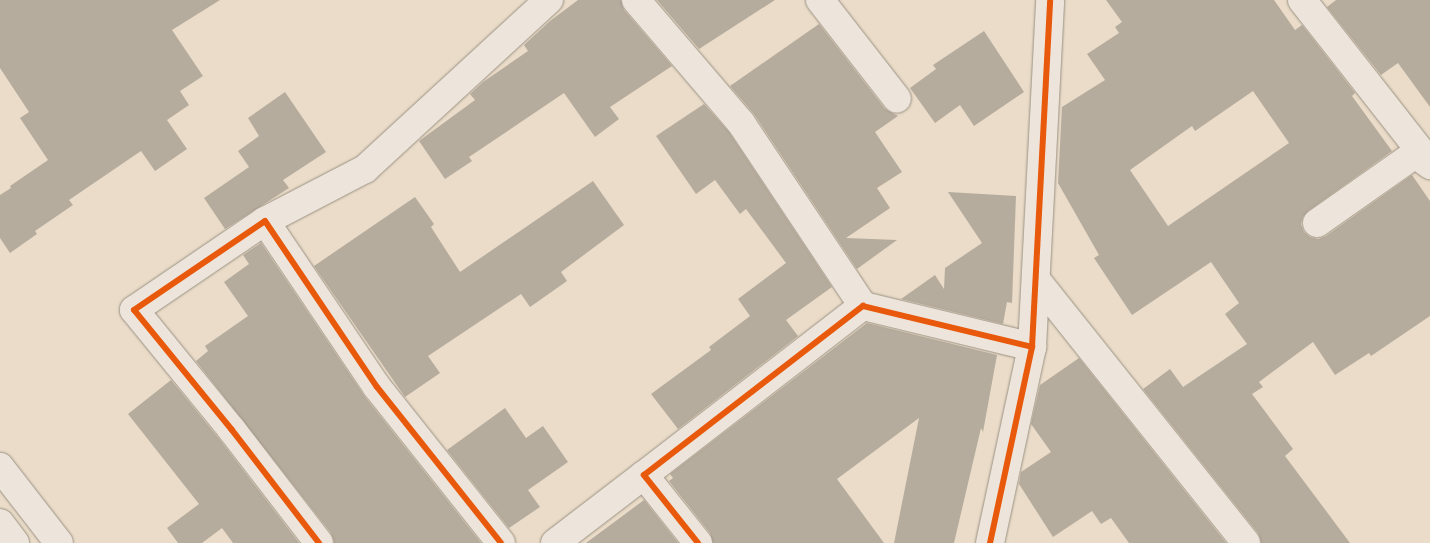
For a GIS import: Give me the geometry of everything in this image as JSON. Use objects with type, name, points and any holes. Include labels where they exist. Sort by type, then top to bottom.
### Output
[{"type":"street","points":[[319,543],[232,430],[134,310],[265,221],[365,169],[549,0]]},
{"type":"street","points":[[636,0],[741,123],[863,306],[1032,347]]},
{"type":"street","points":[[820,0],[896,99]]},
{"type":"street","points":[[990,543],[1032,347],[1037,281],[1050,0]]},
{"type":"street","points":[[1302,0],[1430,164]]},
{"type":"street","points":[[1317,223],[1415,154],[1430,164]]},
{"type":"street","points":[[265,221],[377,387],[501,543]]},
{"type":"street","points":[[1037,281],[1246,543]]},
{"type":"street","points":[[555,543],[863,306]]},
{"type":"street","points":[[0,467],[59,543]]},
{"type":"street","points":[[644,475],[698,543]]},
{"type":"street","points":[[0,523],[15,543]]},
{"type":"building","points":[[0,0],[220,0],[172,30],[203,76],[180,91],[189,105],[167,120],[187,149],[155,171],[141,151],[69,200],[73,205],[35,231],[37,234],[10,253],[0,238],[0,195],[48,160],[20,118],[29,112],[0,68]]},
{"type":"building","points":[[578,0],[621,0],[624,10],[672,66],[610,107],[619,119],[595,137],[564,93],[469,157],[472,161],[445,179],[419,141],[475,100],[470,94],[483,82],[528,51],[524,45],[550,21]]},
{"type":"building","points":[[657,0],[775,0],[699,49]]},
{"type":"building","points":[[1106,0],[1274,0],[1295,30],[1302,25],[1355,93],[1352,96],[1392,151],[1308,211],[1303,217],[1301,224],[1304,232],[1310,237],[1318,239],[1326,236],[1412,175],[1430,201],[1430,316],[1371,356],[1369,353],[1335,375],[1313,342],[1259,382],[1263,387],[1252,394],[1293,449],[1285,456],[1350,543],[1261,543],[1258,533],[1143,389],[1170,369],[1183,387],[1247,344],[1225,314],[1239,303],[1211,262],[1132,315],[1094,258],[1099,255],[1058,183],[1062,107],[1105,80],[1087,54],[1119,33],[1115,27],[1122,22]],"holes":[[[1253,91],[1289,143],[1168,226],[1130,170],[1192,126],[1195,131]]]},
{"type":"building","points":[[1336,0],[1430,0],[1430,107],[1398,63],[1381,75],[1327,7]]},
{"type":"building","points":[[819,24],[885,109],[898,116],[875,132],[902,172],[877,188],[890,208],[846,238],[897,240],[857,269],[754,114],[730,86]]},
{"type":"building","points":[[984,31],[1024,92],[974,126],[960,105],[935,123],[910,88],[936,69],[933,65]]},
{"type":"building","points":[[285,92],[326,152],[283,180],[289,188],[225,229],[204,198],[249,167],[238,151],[259,136],[248,118]]},
{"type":"building","points":[[704,104],[729,132],[832,287],[786,320],[798,336],[678,429],[651,394],[711,350],[709,347],[750,316],[738,299],[786,263],[746,209],[740,214],[715,180],[696,194],[656,136]]},
{"type":"building","points":[[593,181],[624,225],[561,272],[567,281],[530,307],[521,294],[428,356],[440,373],[405,397],[314,266],[415,197],[434,224],[431,227],[460,272]]},
{"type":"building","points":[[948,192],[1016,196],[1012,303],[1007,302],[1003,324],[901,299],[935,275],[944,289],[945,268],[982,243]]},
{"type":"building","points":[[261,243],[365,397],[481,543],[334,543],[331,533],[196,361],[208,351],[205,346],[248,316],[224,282],[249,264],[243,255]]},
{"type":"building","points":[[867,323],[997,355],[983,432],[981,428],[954,543],[894,543],[919,418],[837,479],[884,543],[713,543],[710,533],[669,481],[673,478],[670,474]]},
{"type":"building","points":[[1079,358],[1226,543],[1129,543],[1111,518],[1101,524],[1092,511],[1053,537],[1019,484],[1021,472],[1051,452],[1031,424],[1040,385]]},
{"type":"building","points":[[171,380],[299,543],[233,543],[222,528],[202,543],[178,543],[167,528],[199,504],[128,414]]},
{"type":"building","points":[[505,408],[526,438],[543,426],[568,462],[528,490],[540,507],[509,528],[447,450]]},
{"type":"building","points":[[644,500],[678,543],[586,543]]},
{"type":"cycle path","points":[[990,543],[1032,347],[1050,0]]},
{"type":"cycle path","points":[[319,543],[232,430],[134,310],[265,221],[377,387],[501,543]]},
{"type":"cycle path","points":[[698,543],[644,475],[863,306],[1032,347]]}]
